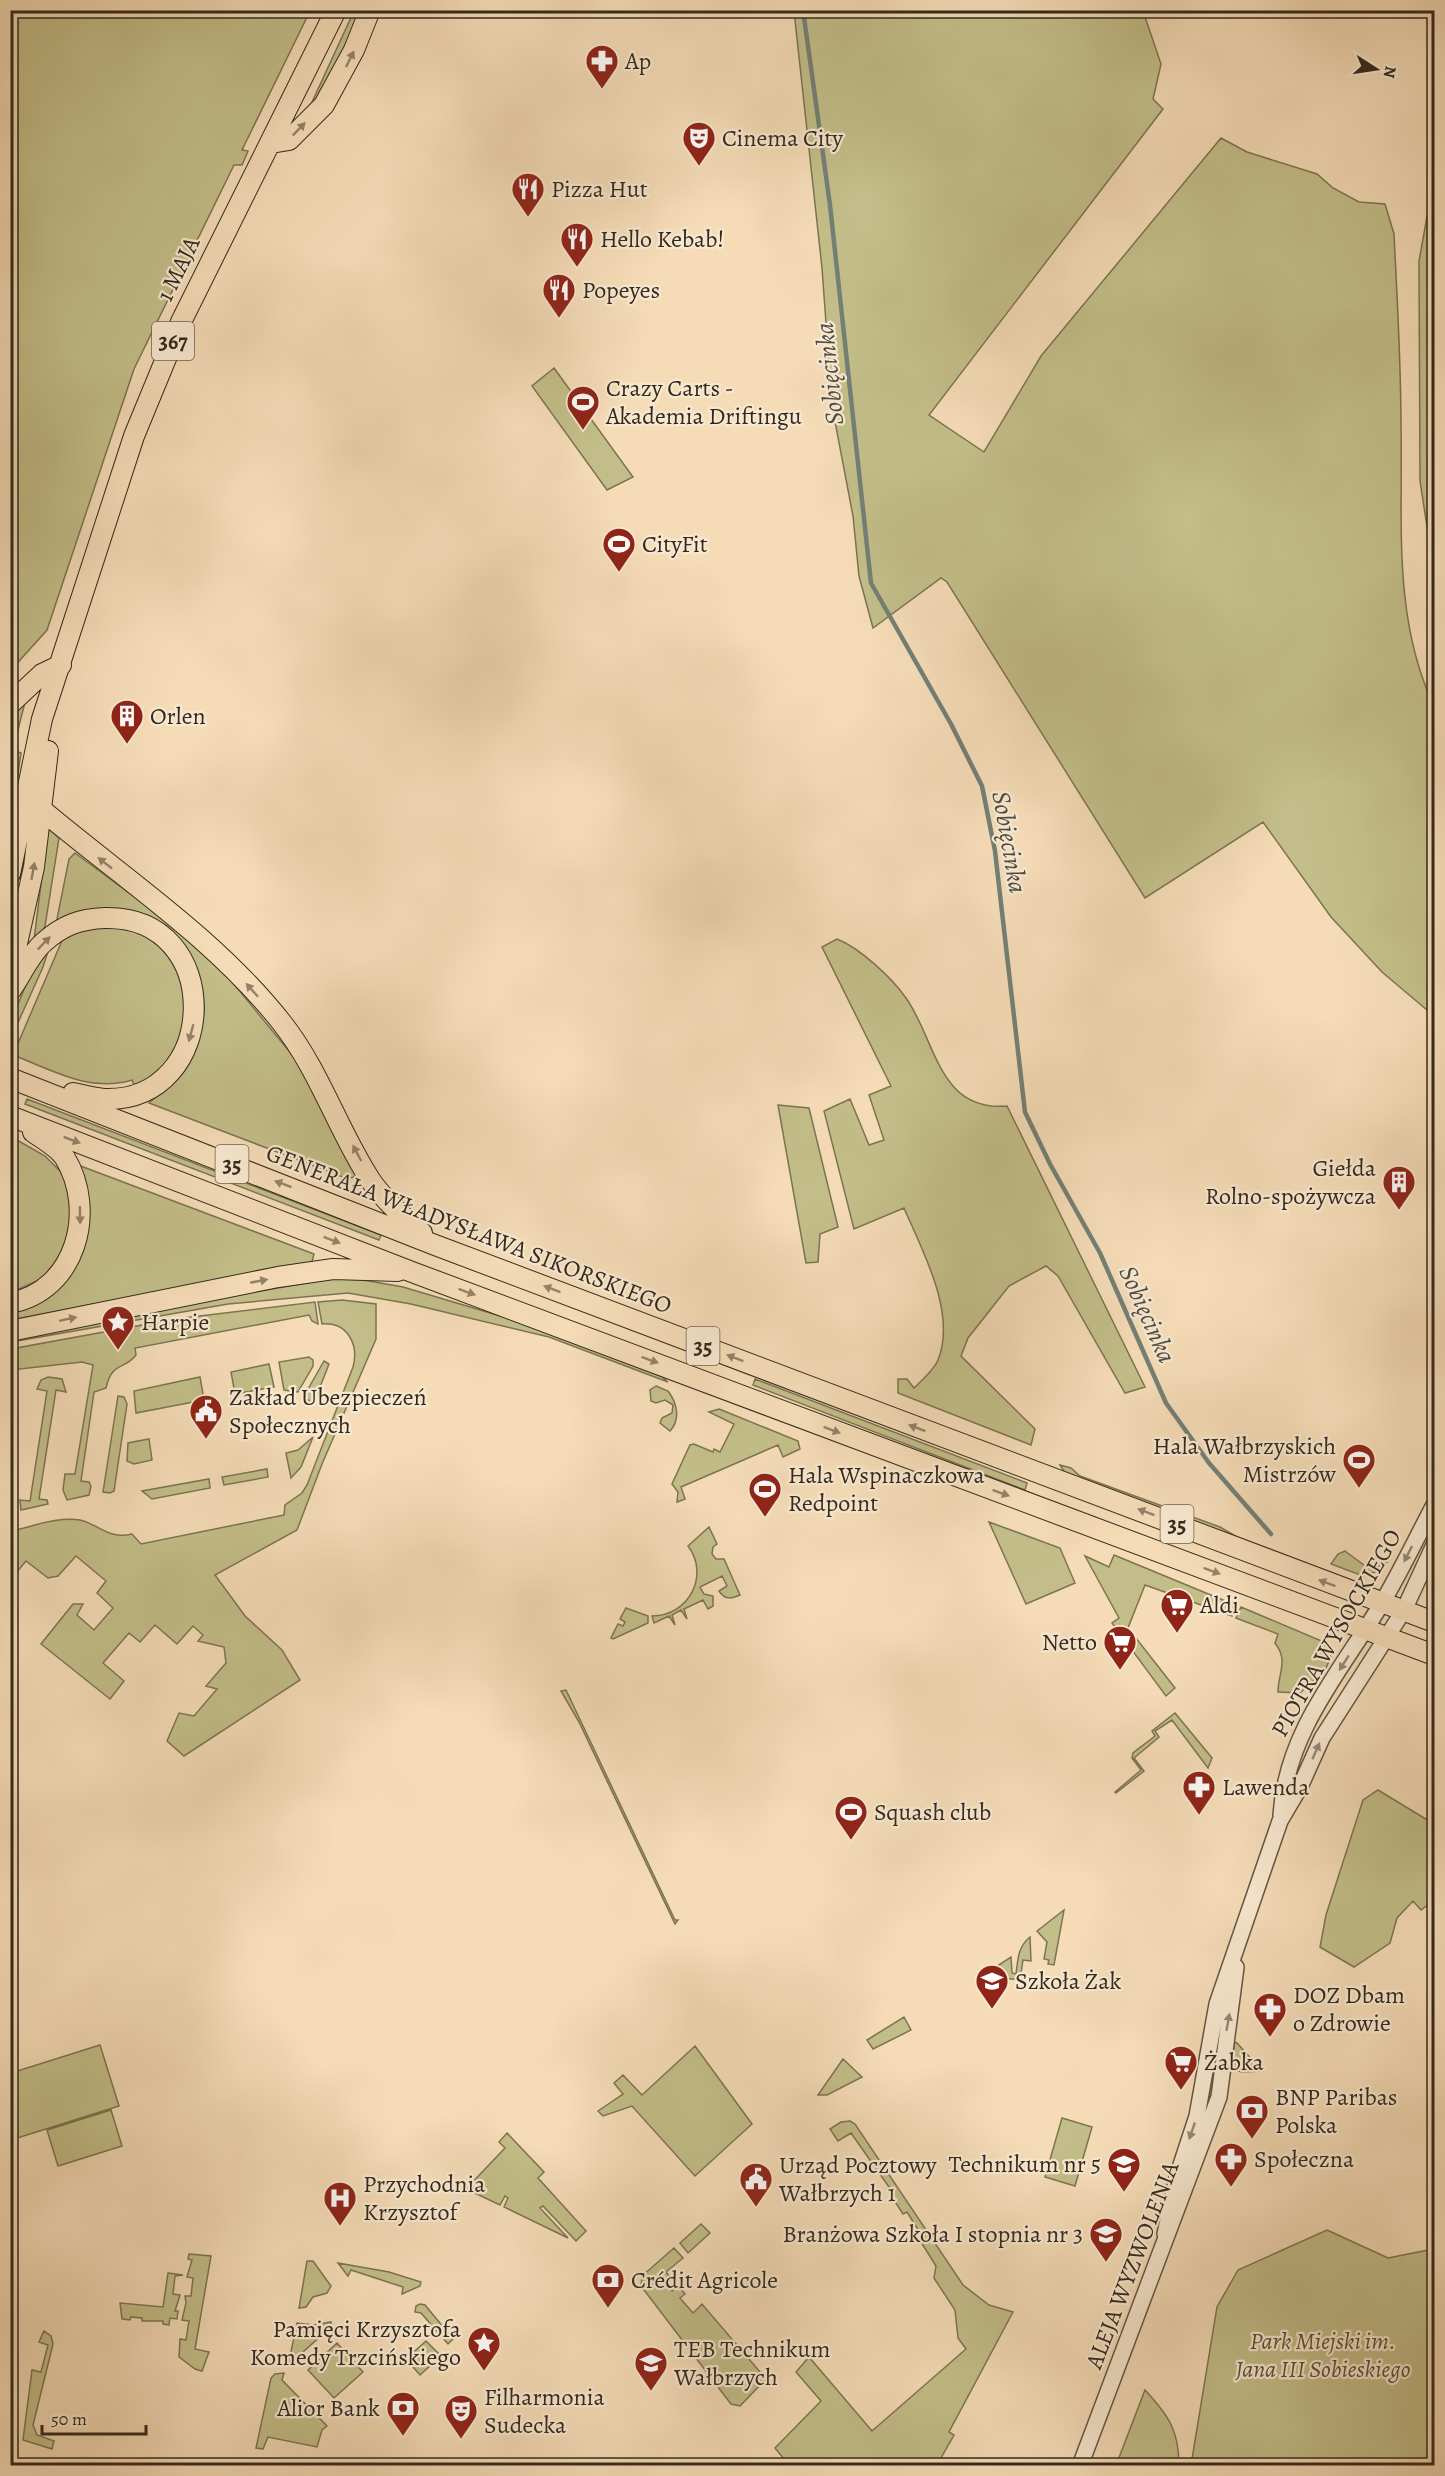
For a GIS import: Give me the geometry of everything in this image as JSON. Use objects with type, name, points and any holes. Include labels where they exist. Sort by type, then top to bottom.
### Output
[{"type":"main road","name":"1 MAJA","points":[[10,874],[42,719],[134,436],[181,322],[336,10]]},
{"type":"main road","points":[[270,143],[289,140],[324,105],[350,59],[370,10]]},
{"type":"main road","name":"1 MAJA","points":[[10,975],[32,877],[61,665]]},
{"type":"main road","points":[[10,704],[42,674],[61,665]]},
{"type":"main road","points":[[42,810],[126,879],[185,923],[243,980],[282,1024],[310,1066],[376,1187],[395,1210],[435,1245]]},
{"type":"main road","points":[[10,991],[42,944],[74,922],[86,919],[127,920],[148,927],[177,952],[194,985],[195,1013],[192,1030],[187,1047],[167,1078],[134,1095],[105,1099],[29,1085]]},
{"type":"main road","name":"GENERAŁA WŁADYSŁAWA SIKORSKIEGO","points":[[10,1078],[435,1245],[1383,1602]]},
{"type":"main road","points":[[10,1303],[33,1295],[49,1285],[73,1254],[82,1221],[79,1191],[65,1157],[14,1118]]},
{"type":"main road","name":"35","points":[[14,1118],[412,1272],[1434,1655]]},
{"type":"main road","points":[[390,1262],[403,1231]]},
{"type":"main road","points":[[10,1331],[333,1269],[412,1272]]},
{"type":"main road","name":"35","points":[[1383,1602],[1434,1622]]},
{"type":"street","name":"PIOTRA WYSOCKIEGO","points":[[1280,1821],[1282,1788],[1292,1754],[1321,1696],[1383,1602],[1434,1505]]},
{"type":"street","name":"PIOTRA WYSOCKIEGO","points":[[1165,2234],[1177,2177],[1197,2116],[1207,2074],[1217,2004],[1237,1953],[1280,1821],[1300,1787],[1322,1738],[1404,1610],[1434,1545]]},
{"type":"street","name":"PIOTRA WYSOCKIEGO","points":[[1222,2080],[1237,1953]]},
{"type":"street","name":"ALEJA WYZWOLENIA","points":[[1080,2466],[1165,2234],[1186,2190],[1219,2097],[1222,2080]]},
{"type":"green space","points":[[11,10],[310,11],[242,150],[248,151],[242,165],[234,165],[134,369],[47,630],[11,670]]},
{"type":"green space","points":[[354,11],[364,11],[345,55],[307,113]]},
{"type":"green space","points":[[794,11],[1143,11],[1161,64],[1153,99],[1163,109],[929,415],[984,452],[1041,356],[1221,138],[1247,152],[1317,174],[1333,188],[1359,202],[1385,204],[1394,234],[1400,377],[1402,568],[1411,638],[1434,706],[1434,1016],[1382,972],[1331,917],[1263,822],[1145,898],[947,582],[941,578],[873,628],[859,576],[853,516],[832,406],[822,268]]},
{"type":"green space","points":[[1434,178],[1434,572],[1420,481],[1419,261]]},
{"type":"green space","name":"Crazy Carts - Akademia Driftingu","points":[[554,368],[633,477],[607,490],[532,386]]},
{"type":"green space","points":[[26,698],[13,750],[21,753],[11,822],[11,712]]},
{"type":"green space","points":[[48,828],[59,838],[45,926],[41,935],[34,940]]},
{"type":"green space","points":[[75,853],[205,949],[303,1068],[362,1174],[348,1179],[149,1103],[165,1089],[191,1056],[199,1037],[204,1015],[203,993],[197,973],[187,954],[174,937],[157,924],[137,915],[108,910],[56,924],[69,859]]},
{"type":"green space","points":[[84,927],[129,928],[160,943],[183,974],[186,1033],[166,1063],[146,1080],[134,1085],[132,1080],[101,1084],[86,1082],[13,1055],[64,936]]},
{"type":"green space","points":[[837,939],[865,956],[900,990],[916,1015],[942,1070],[953,1086],[966,1098],[984,1105],[1007,1106],[1145,1387],[1125,1393],[1058,1276],[1046,1266],[1009,1286],[968,1338],[961,1356],[1035,1429],[1031,1445],[898,1393],[898,1379],[907,1379],[914,1388],[936,1364],[943,1342],[943,1322],[935,1282],[904,1208],[854,1229],[824,1111],[850,1099],[869,1145],[884,1140],[869,1095],[891,1086],[822,947]]},
{"type":"green space","points":[[50,945],[43,967],[11,1038],[15,1015],[24,989]]},
{"type":"green space","points":[[27,1099],[381,1235],[379,1240],[25,1104]]},
{"type":"green space","points":[[778,1105],[809,1108],[838,1227],[820,1234],[818,1262],[806,1263]]},
{"type":"green space","points":[[10,1136],[45,1156],[60,1171],[72,1193],[70,1246],[46,1277],[10,1293]]},
{"type":"green space","points":[[78,1165],[314,1254],[312,1262],[11,1320],[11,1308],[24,1305],[89,1222],[89,1201]]},
{"type":"green space","points":[[352,1278],[403,1287],[534,1326],[661,1376],[668,1382],[549,1337],[411,1304],[348,1293],[228,1304],[11,1342],[11,1336],[45,1329],[329,1279]]},
{"type":"green space","points":[[342,1300],[376,1304],[376,1339],[322,1464],[297,1530],[215,1575],[245,1616],[282,1650],[300,1680],[184,1756],[167,1741],[179,1713],[194,1716],[217,1689],[206,1686],[226,1663],[224,1647],[198,1641],[203,1635],[193,1626],[177,1644],[155,1625],[140,1642],[129,1633],[103,1663],[124,1681],[110,1699],[41,1644],[73,1604],[83,1604],[77,1615],[94,1630],[113,1608],[97,1593],[106,1581],[76,1556],[58,1576],[48,1578],[26,1561],[11,1579],[11,1531],[72,1519],[87,1522],[111,1534],[132,1534],[141,1544],[284,1515],[285,1505],[302,1493],[307,1485],[353,1367],[354,1351],[350,1337],[339,1327],[322,1324],[318,1302]]},
{"type":"green space","points":[[315,1302],[318,1324],[312,1321],[309,1315],[135,1348],[136,1355],[128,1363],[115,1370],[106,1388],[94,1392],[81,1481],[89,1482],[91,1486],[89,1495],[67,1500],[63,1490],[65,1474],[75,1474],[93,1365],[82,1362],[11,1370],[11,1349],[175,1319]]},
{"type":"green space","points":[[309,1357],[313,1360],[313,1366],[298,1392],[284,1390],[279,1362]]},
{"type":"green space","points":[[324,1361],[329,1364],[313,1405],[304,1396]]},
{"type":"green space","points":[[269,1364],[274,1387],[235,1394],[231,1372]]},
{"type":"green space","points":[[48,1377],[62,1379],[66,1392],[56,1390],[39,1499],[47,1500],[48,1504],[21,1510],[20,1500],[30,1501],[47,1391],[37,1389],[41,1380]]},
{"type":"green space","points":[[200,1377],[204,1400],[136,1413],[134,1391]]},
{"type":"green space","points":[[755,1379],[1027,1483],[1025,1490],[753,1385]]},
{"type":"green space","points":[[656,1386],[668,1391],[674,1401],[677,1416],[670,1431],[660,1423],[662,1418],[672,1413],[673,1405],[665,1400],[656,1403],[651,1401],[650,1390]]},
{"type":"green space","points":[[118,1396],[124,1397],[127,1404],[114,1491],[110,1493],[103,1492]]},
{"type":"green space","points":[[719,1409],[798,1441],[800,1449],[783,1457],[778,1445],[681,1487],[685,1499],[677,1502],[678,1492],[672,1484],[690,1445],[694,1444],[713,1452],[714,1449],[720,1452],[734,1424],[709,1412]]},
{"type":"green space","points":[[313,1437],[301,1467],[291,1478],[286,1453],[298,1450]]},
{"type":"green space","points":[[149,1439],[152,1460],[134,1464],[127,1461],[128,1443]]},
{"type":"green space","points":[[1060,1465],[1071,1468],[1080,1476],[1220,1527],[1252,1546],[1065,1473]]},
{"type":"green space","points":[[267,1469],[268,1477],[224,1485],[222,1477]]},
{"type":"green space","points":[[209,1479],[210,1488],[152,1499],[142,1491]]},
{"type":"green space","points":[[989,1522],[1060,1548],[1075,1583],[1026,1604]]},
{"type":"green space","points":[[709,1527],[717,1544],[713,1547],[712,1554],[716,1559],[724,1559],[740,1595],[728,1598],[721,1594],[719,1591],[727,1586],[722,1576],[700,1587],[704,1594],[713,1596],[713,1606],[708,1609],[703,1600],[684,1609],[687,1619],[681,1610],[672,1615],[675,1625],[669,1616],[654,1623],[652,1616],[676,1609],[692,1592],[697,1569],[688,1546]]},
{"type":"green space","points":[[1345,1551],[1368,1568],[1379,1566],[1388,1555],[1389,1559],[1381,1570],[1363,1576],[1331,1564],[1338,1554]]},
{"type":"green space","points":[[1114,1555],[1235,1605],[1232,1616],[1145,1585],[1128,1628],[1175,1688],[1166,1696],[1112,1623],[1119,1618],[1085,1556],[1109,1567]]},
{"type":"green space","points":[[1241,1607],[1324,1642],[1331,1657],[1325,1670],[1300,1693],[1278,1692],[1282,1661],[1275,1643],[1278,1634],[1236,1618]]},
{"type":"green space","points":[[626,1608],[648,1616],[648,1623],[613,1639],[611,1638],[618,1624],[623,1626],[625,1622],[620,1619]]},
{"type":"green space","points":[[566,1690],[675,1920],[678,1920],[675,1924],[579,1722],[561,1691]]},
{"type":"green space","points":[[1175,1713],[1212,1758],[1208,1768],[1172,1720],[1155,1731],[1159,1737],[1134,1758],[1144,1771],[1116,1793],[1141,1770],[1132,1758],[1133,1753],[1155,1736],[1152,1731]]},
{"type":"green space","points":[[1378,1790],[1434,1824],[1434,1900],[1421,1910],[1413,1901],[1397,1918],[1390,1943],[1354,1967],[1320,1947],[1326,1915],[1363,1800]]},
{"type":"green space","points":[[1064,1910],[1054,1965],[1048,1964],[1049,1960],[1044,1959],[1047,1942],[1037,1931]]},
{"type":"green space","points":[[1030,1937],[1031,1961],[1023,1960],[1020,1980],[987,1976],[988,1972],[1011,1957],[1012,1973],[1016,1974],[1021,1949]]},
{"type":"green space","points":[[904,2017],[911,2030],[873,2049],[867,2040]]},
{"type":"green space","points":[[1234,2042],[1262,2071],[1242,2072],[1233,2069]]},
{"type":"green space","points":[[100,2045],[119,2106],[11,2140],[11,2073]]},
{"type":"green space","points":[[695,2046],[752,2124],[695,2176],[632,2106],[603,2116],[598,2111],[623,2094],[614,2083],[623,2075],[642,2095]]},
{"type":"green space","points":[[843,2059],[862,2077],[827,2095],[818,2095]]},
{"type":"green space","points":[[111,2110],[122,2146],[58,2166],[47,2130]]},
{"type":"green space","points":[[1062,2118],[1092,2127],[1075,2186],[1045,2177]]},
{"type":"green space","points":[[850,2121],[855,2124],[963,2285],[989,2305],[1013,2312],[949,2432],[954,2435],[937,2465],[789,2465],[775,2448],[821,2401],[796,2372],[809,2357],[872,2431],[966,2349],[958,2338],[955,2310],[934,2278],[936,2266],[921,2242],[924,2239],[907,2212],[903,2214],[887,2189],[889,2187],[851,2133],[838,2141],[830,2129],[841,2122]]},
{"type":"green space","points":[[507,2133],[544,2172],[538,2178],[586,2231],[576,2241],[543,2206],[540,2208],[568,2238],[504,2207],[508,2198],[505,2196],[500,2205],[466,2189],[505,2148],[499,2142]]},
{"type":"green space","points":[[701,2224],[710,2233],[688,2253],[680,2243]]},
{"type":"green space","name":"Park Miejski im. Jana III Sobieskiego","points":[[1327,2230],[1388,2258],[1434,2249],[1434,2465],[1191,2465],[1217,2307],[1238,2270]]},
{"type":"green space","points":[[674,2248],[683,2258],[666,2272],[670,2277],[665,2282],[672,2291],[678,2286],[685,2294],[680,2298],[693,2313],[702,2304],[766,2379],[740,2406],[731,2404],[641,2286],[642,2276]]},
{"type":"green space","points":[[189,2254],[211,2256],[195,2349],[209,2352],[202,2371],[195,2369],[179,2357],[180,2339],[186,2340],[189,2321],[182,2320],[186,2303],[185,2296],[191,2296],[193,2278],[187,2277],[192,2260],[188,2259]]},
{"type":"green space","points":[[307,2261],[313,2261],[331,2286],[327,2293],[313,2297],[306,2307],[299,2308]]},
{"type":"green space","points":[[338,2263],[389,2272],[421,2282],[420,2286],[402,2294],[403,2287],[351,2270],[348,2276]]},
{"type":"green space","points":[[168,2273],[183,2275],[175,2276],[173,2294],[180,2295],[175,2311],[178,2311],[177,2319],[170,2318],[169,2325],[163,2324],[163,2321],[142,2321],[142,2318],[122,2319],[120,2303],[163,2307]]},
{"type":"green space","points":[[425,2305],[453,2339],[448,2344],[421,2313],[415,2312],[416,2306]]},
{"type":"green space","points":[[331,2322],[331,2327],[295,2359],[289,2361],[297,2323],[314,2325]]},
{"type":"green space","points":[[44,2331],[51,2336],[53,2344],[33,2425],[37,2435],[54,2441],[52,2449],[23,2440],[32,2370],[41,2372],[48,2345],[39,2342]]},
{"type":"green space","points":[[426,2341],[441,2356],[420,2375],[406,2359]]},
{"type":"green space","points":[[337,2343],[363,2372],[334,2398],[308,2370]]},
{"type":"green space","points":[[284,2373],[282,2380],[327,2426],[322,2430],[317,2447],[268,2437],[263,2449],[256,2448],[271,2378],[275,2374]]},
{"type":"green space","points":[[1145,2390],[1171,2424],[1177,2442],[1179,2465],[1148,2465],[1142,2459],[1134,2465],[1117,2463]]},
{"type":"waterway","name":"Sobięcinka","points":[[803,10],[830,205],[871,583],[951,724],[982,786],[995,851],[1025,1112],[1050,1164],[1100,1253],[1166,1403],[1209,1463],[1271,1534]]},
{"type":"place","name":"Ap","points":[[602,90]]},
{"type":"place","name":"Cinema City","points":[[699,167]]},
{"type":"place","name":"Pizza Hut","points":[[528,218]]},
{"type":"place","name":"Hello Kebab!","points":[[577,268]]},
{"type":"place","name":"Popeyes","points":[[559,319]]},
{"type":"place","name":"Crazy Carts - Akademia Driftingu","points":[[583,431]]},
{"type":"place","name":"CityFit","points":[[619,573]]},
{"type":"place","name":"Orlen","points":[[127,745]]},
{"type":"place","name":"Giełda Rolno-spożywcza","points":[[1399,1211]]},
{"type":"place","name":"Harpie","points":[[118,1351]]},
{"type":"place","name":"Zakład Ubezpieczeń Społecznych","points":[[206,1440]]},
{"type":"place","name":"Hala Wałbrzyskich Mistrzów","points":[[1359,1489]]},
{"type":"place","name":"Hala Wspinaczkowa Redpoint","points":[[765,1518]]},
{"type":"place","name":"Aldi","points":[[1177,1634]]},
{"type":"place","name":"Netto","points":[[1120,1671]]},
{"type":"place","name":"Lawenda","points":[[1199,1816]]},
{"type":"place","name":"Squash club","points":[[851,1841]]},
{"type":"place","name":"Szkoła Żak","points":[[992,2010]]},
{"type":"place","name":"DOZ Dbam o Zdrowie","points":[[1270,2038]]},
{"type":"place","name":"Żabka","points":[[1181,2091]]},
{"type":"place","name":"BNP Paribas Polska","points":[[1252,2140]]},
{"type":"place","name":"Społeczna","points":[[1231,2188]]},
{"type":"place","name":"Technikum nr 5","points":[[1124,2193]]},
{"type":"place","name":"Urząd Pocztowy Wałbrzych 1","points":[[756,2208]]},
{"type":"place","name":"Przychodnia Krzysztof","points":[[340,2227]]},
{"type":"place","name":"Branżowa Szkoła I stopnia nr 3","points":[[1106,2263]]},
{"type":"place","name":"Crédit Agricole","points":[[608,2309]]},
{"type":"place","name":"Pamięci Krzysztofa Komedy Trzcińskiego","points":[[484,2372]]},
{"type":"place","name":"TEB Technikum Wałbrzych","points":[[651,2392]]},
{"type":"place","name":"Alior Bank","points":[[403,2437]]},
{"type":"place","name":"Filharmonia Sudecka","points":[[461,2440]]}]
